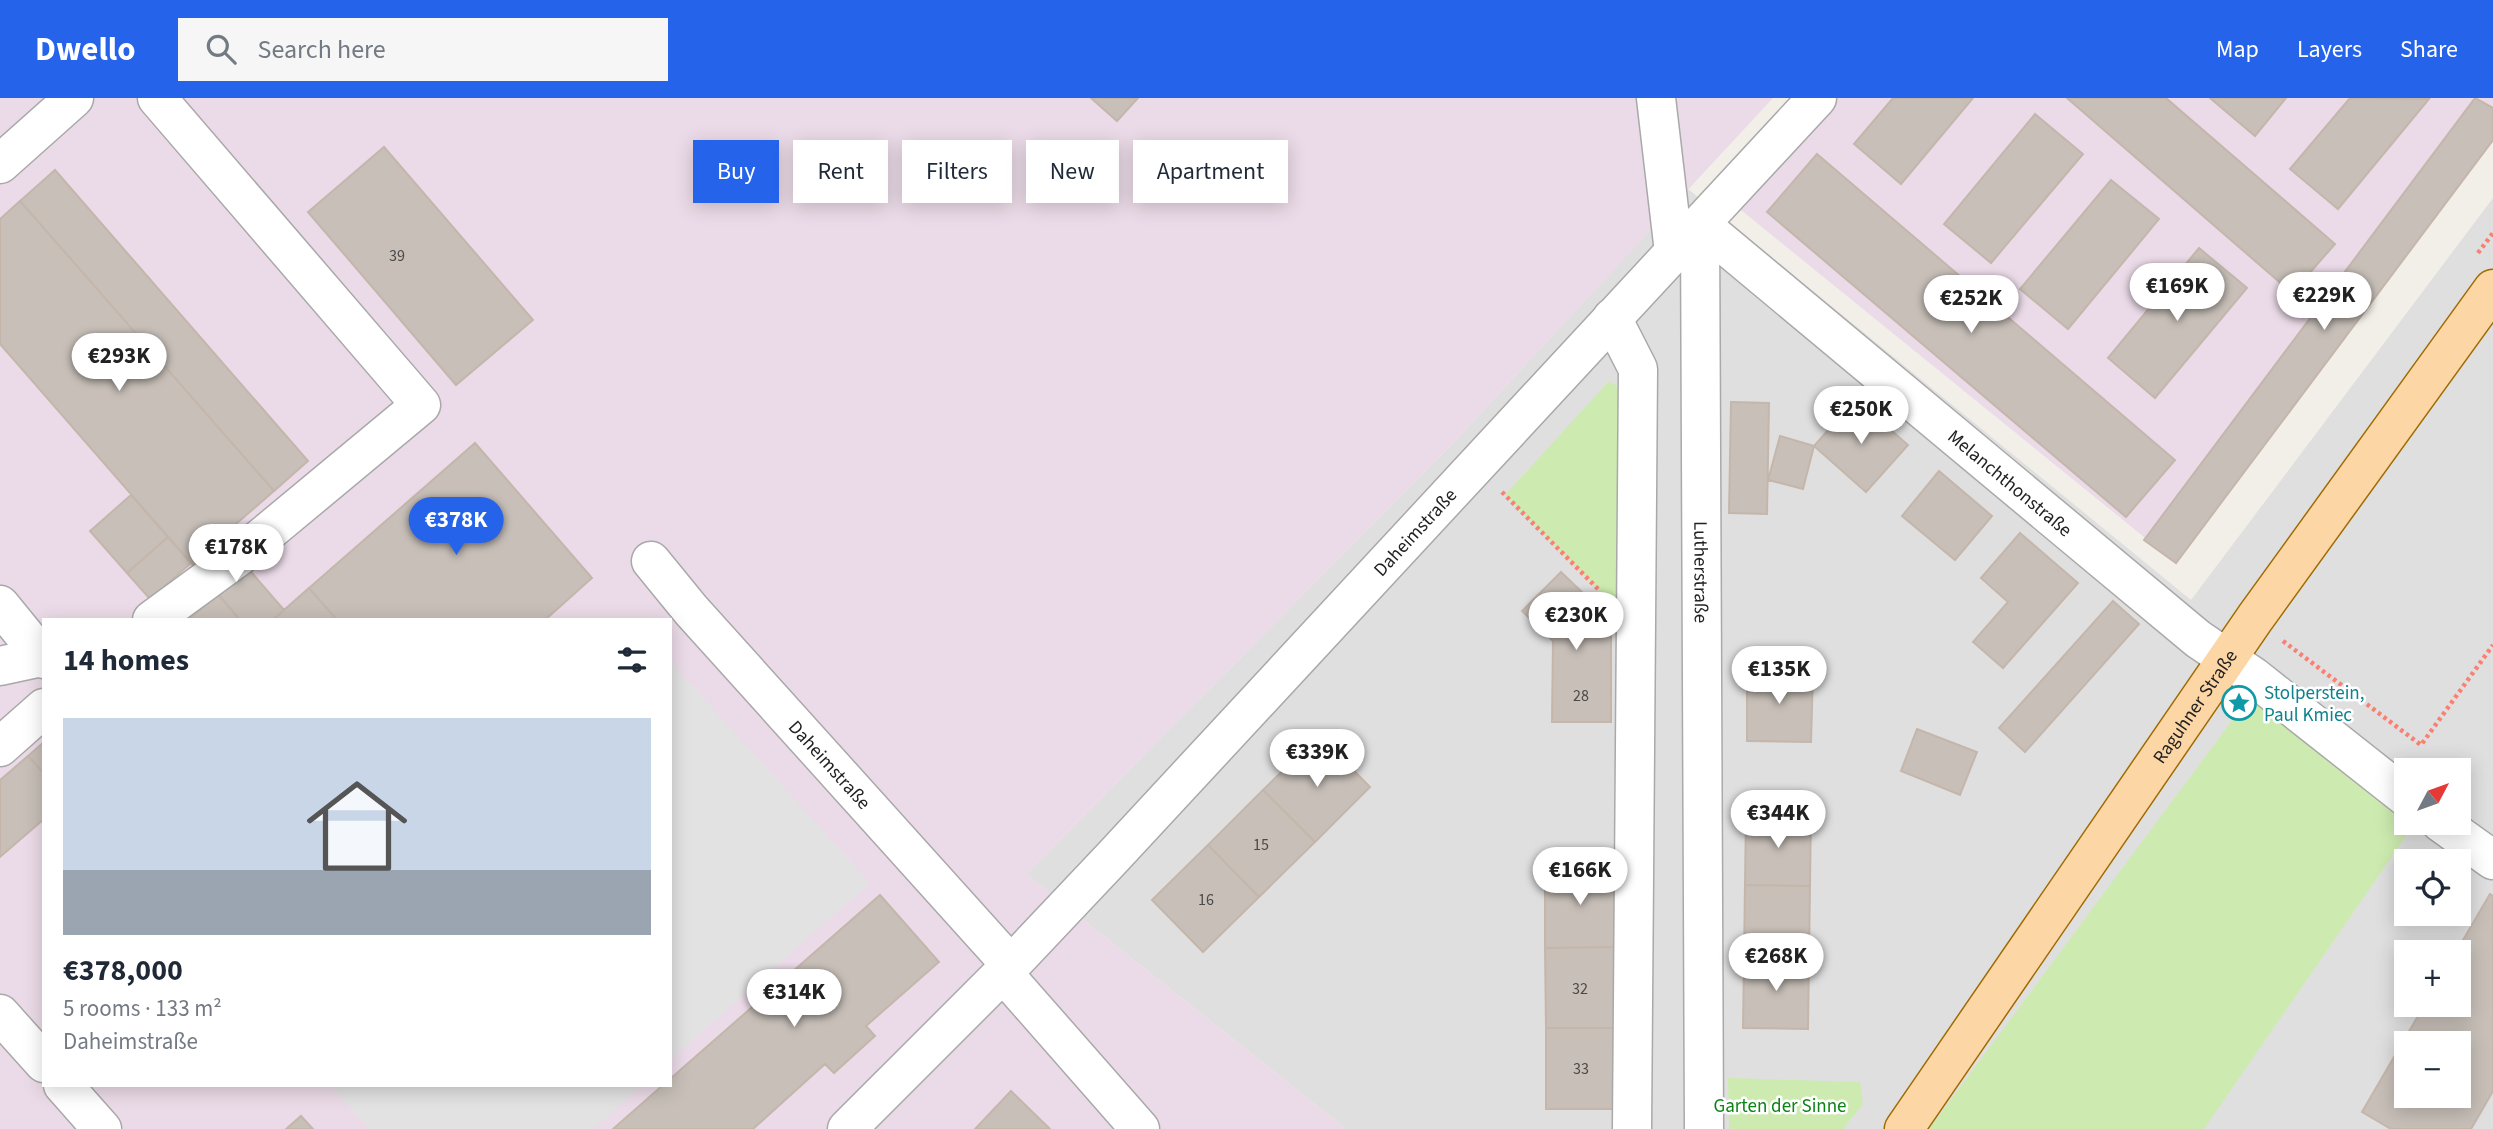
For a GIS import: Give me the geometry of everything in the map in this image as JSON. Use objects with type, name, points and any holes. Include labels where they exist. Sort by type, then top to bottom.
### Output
[{"type":"main road","name":"Raguhner Straße","points":[[1904,1129],[2255,618],[2493,289]]},
{"type":"street","points":[[0,164],[74,98]]},
{"type":"street","points":[[155,618],[238,557],[421,405],[157,98]]},
{"type":"street","points":[[1656,98],[1674,251]]},
{"type":"street","name":"Daheimstraße","points":[[847,1129],[1007,969],[1817,98]]},
{"type":"street","name":"Melanchthonstraße","points":[[1700,224],[2198,639],[2254,677],[2394,788]]},
{"type":"street","name":"Lutherstraße","points":[[1700,224],[1704,1129]]},
{"type":"street","points":[[1612,318],[1638,369],[1632,1129]]},
{"type":"street","name":"Daheimstraße","points":[[651,561],[1007,969]]},
{"type":"street","points":[[0,605],[42,657]]},
{"type":"street","points":[[0,666],[42,658]]},
{"type":"street","points":[[0,747],[42,710]]},
{"type":"street","points":[[2458,835],[2493,860]]},
{"type":"street","points":[[1007,969],[1140,1129]]},
{"type":"street","points":[[0,1014],[42,1061]]},
{"type":"street","points":[[65,1087],[102,1129]]},
{"type":"path","points":[[1476,465],[1597,589]]},
{"type":"path","points":[[2255,618],[2421,746],[2493,645]]},
{"type":"shaded area","points":[[0,98],[1773,98],[1454,442],[1026,874],[1346,1129],[0,1129]]},
{"type":"shaded area","points":[[1837,98],[2493,98],[2493,140],[2176,563],[1736,206]]},
{"type":"shaded area","points":[[1688,189],[2191,600],[2493,198],[2493,1129],[1346,1129],[1026,874],[1454,442]]},
{"type":"shaded area","points":[[672,663],[870,883],[672,1058]]},
{"type":"shaded area","points":[[332,1087],[640,1087],[593,1129],[369,1129]]},
{"type":"green space","points":[[1609,381],[1624,391],[1624,616],[1505,495]]},
{"type":"green space","points":[[2259,684],[2394,787],[2394,835],[2407,835],[2397,849],[2394,849],[2394,853],[2204,1129],[1929,1129]]},
{"type":"green space","name":"Garten der Sinne","points":[[1728,1078],[1860,1082],[1863,1104],[1843,1129],[1729,1129]]},
{"type":"building","points":[[1091,98],[1138,98],[1117,121]]},
{"type":"building","points":[[1893,98],[1973,98],[1901,184],[1854,144]]},
{"type":"building","points":[[2067,98],[2166,98],[2335,244],[2292,293]]},
{"type":"building","points":[[2210,98],[2286,98],[2255,136]]},
{"type":"building","points":[[2350,98],[2429,99],[2338,209],[2290,169]]},
{"type":"building","points":[[2475,98],[2493,108],[2493,140],[2176,563],[2144,540]]},
{"type":"building","points":[[2035,114],[2083,154],[1991,263],[1944,224]]},
{"type":"building","points":[[384,147],[533,320],[456,385],[308,212]]},
{"type":"building","points":[[1817,154],[2175,460],[2126,517],[1767,212]]},
{"type":"building","points":[[55,170],[308,461],[274,491],[20,201]]},
{"type":"building","points":[[2111,180],[2159,219],[2068,329],[2020,289]]},
{"type":"building","points":[[20,201],[274,491],[191,563],[0,344],[0,219]]},
{"type":"building","points":[[2199,248],[2247,288],[2155,398],[2108,358]]},
{"type":"building","points":[[1856,399],[1908,445],[1866,492],[1814,446]]},
{"type":"building","points":[[1731,402],[1769,403],[1767,514],[1729,513]]},
{"type":"building","points":[[1780,436],[1814,446],[1803,489],[1768,480]]},
{"type":"building","points":[[475,443],[592,578],[547,618],[335,618],[309,588]]},
{"type":"building","points":[[1939,471],[1992,516],[1955,560],[1902,516]]},
{"type":"building","points":[[131,495],[168,537],[127,573],[90,531]]},
{"type":"building","points":[[2020,533],[2078,583],[2003,668],[1973,642],[2008,602],[1981,578]]},
{"type":"building","points":[[168,537],[191,563],[150,599],[127,573]]},
{"type":"building","points":[[221,537],[284,610],[275,618],[238,618],[191,563]]},
{"type":"building","points":[[1561,572],[1611,620],[1611,722],[1552,722],[1553,641],[1522,611]]},
{"type":"building","points":[[309,588],[335,618],[275,618]]},
{"type":"building","points":[[218,594],[238,618],[190,618]]},
{"type":"building","points":[[2113,601],[2139,624],[2025,752],[1999,728]]},
{"type":"building","points":[[1747,669],[1813,671],[1811,742],[1747,741]]},
{"type":"building","points":[[1917,729],[1977,752],[1960,795],[1901,771]]},
{"type":"building","points":[[1319,735],[1370,787],[1315,842],[1263,790]]},
{"type":"building","points":[[42,744],[42,771],[28,756]]},
{"type":"building","points":[[28,756],[42,771],[42,821],[0,857],[0,780]]},
{"type":"building","points":[[1263,790],[1315,842],[1259,897],[1208,845]]},
{"type":"building","points":[[1746,813],[1811,814],[1810,886],[1745,885]]},
{"type":"building","points":[[1208,845],[1259,897],[1203,952],[1152,900]]},
{"type":"building","points":[[1545,867],[1614,867],[1615,947],[1545,948]]},
{"type":"building","points":[[1745,885],[1810,886],[1809,958],[1744,957]]},
{"type":"building","points":[[2490,894],[2493,896],[2493,1091],[2471,1129],[2391,1129],[2362,1112],[2394,1057],[2394,1108],[2471,1108],[2471,1031],[2409,1031],[2417,1017],[2471,1017],[2471,940],[2463,940]]},
{"type":"building","points":[[880,895],[939,962],[866,1026],[875,1036],[834,1073],[825,1064],[753,1129],[613,1129],[661,1087],[672,1087],[672,1077]]},
{"type":"building","points":[[1615,947],[1615,1028],[1546,1028],[1545,948]]},
{"type":"building","points":[[1744,957],[1809,958],[1808,1029],[1743,1028]]},
{"type":"building","points":[[1546,1028],[1615,1028],[1616,1109],[1546,1109]]},
{"type":"building","points":[[1011,1091],[1050,1129],[975,1129]]},
{"type":"building","points":[[301,1116],[313,1129],[286,1129]]},
{"type":"place","name":"Stolperstein, Paul Kmiec","points":[[2239,703]]}]
